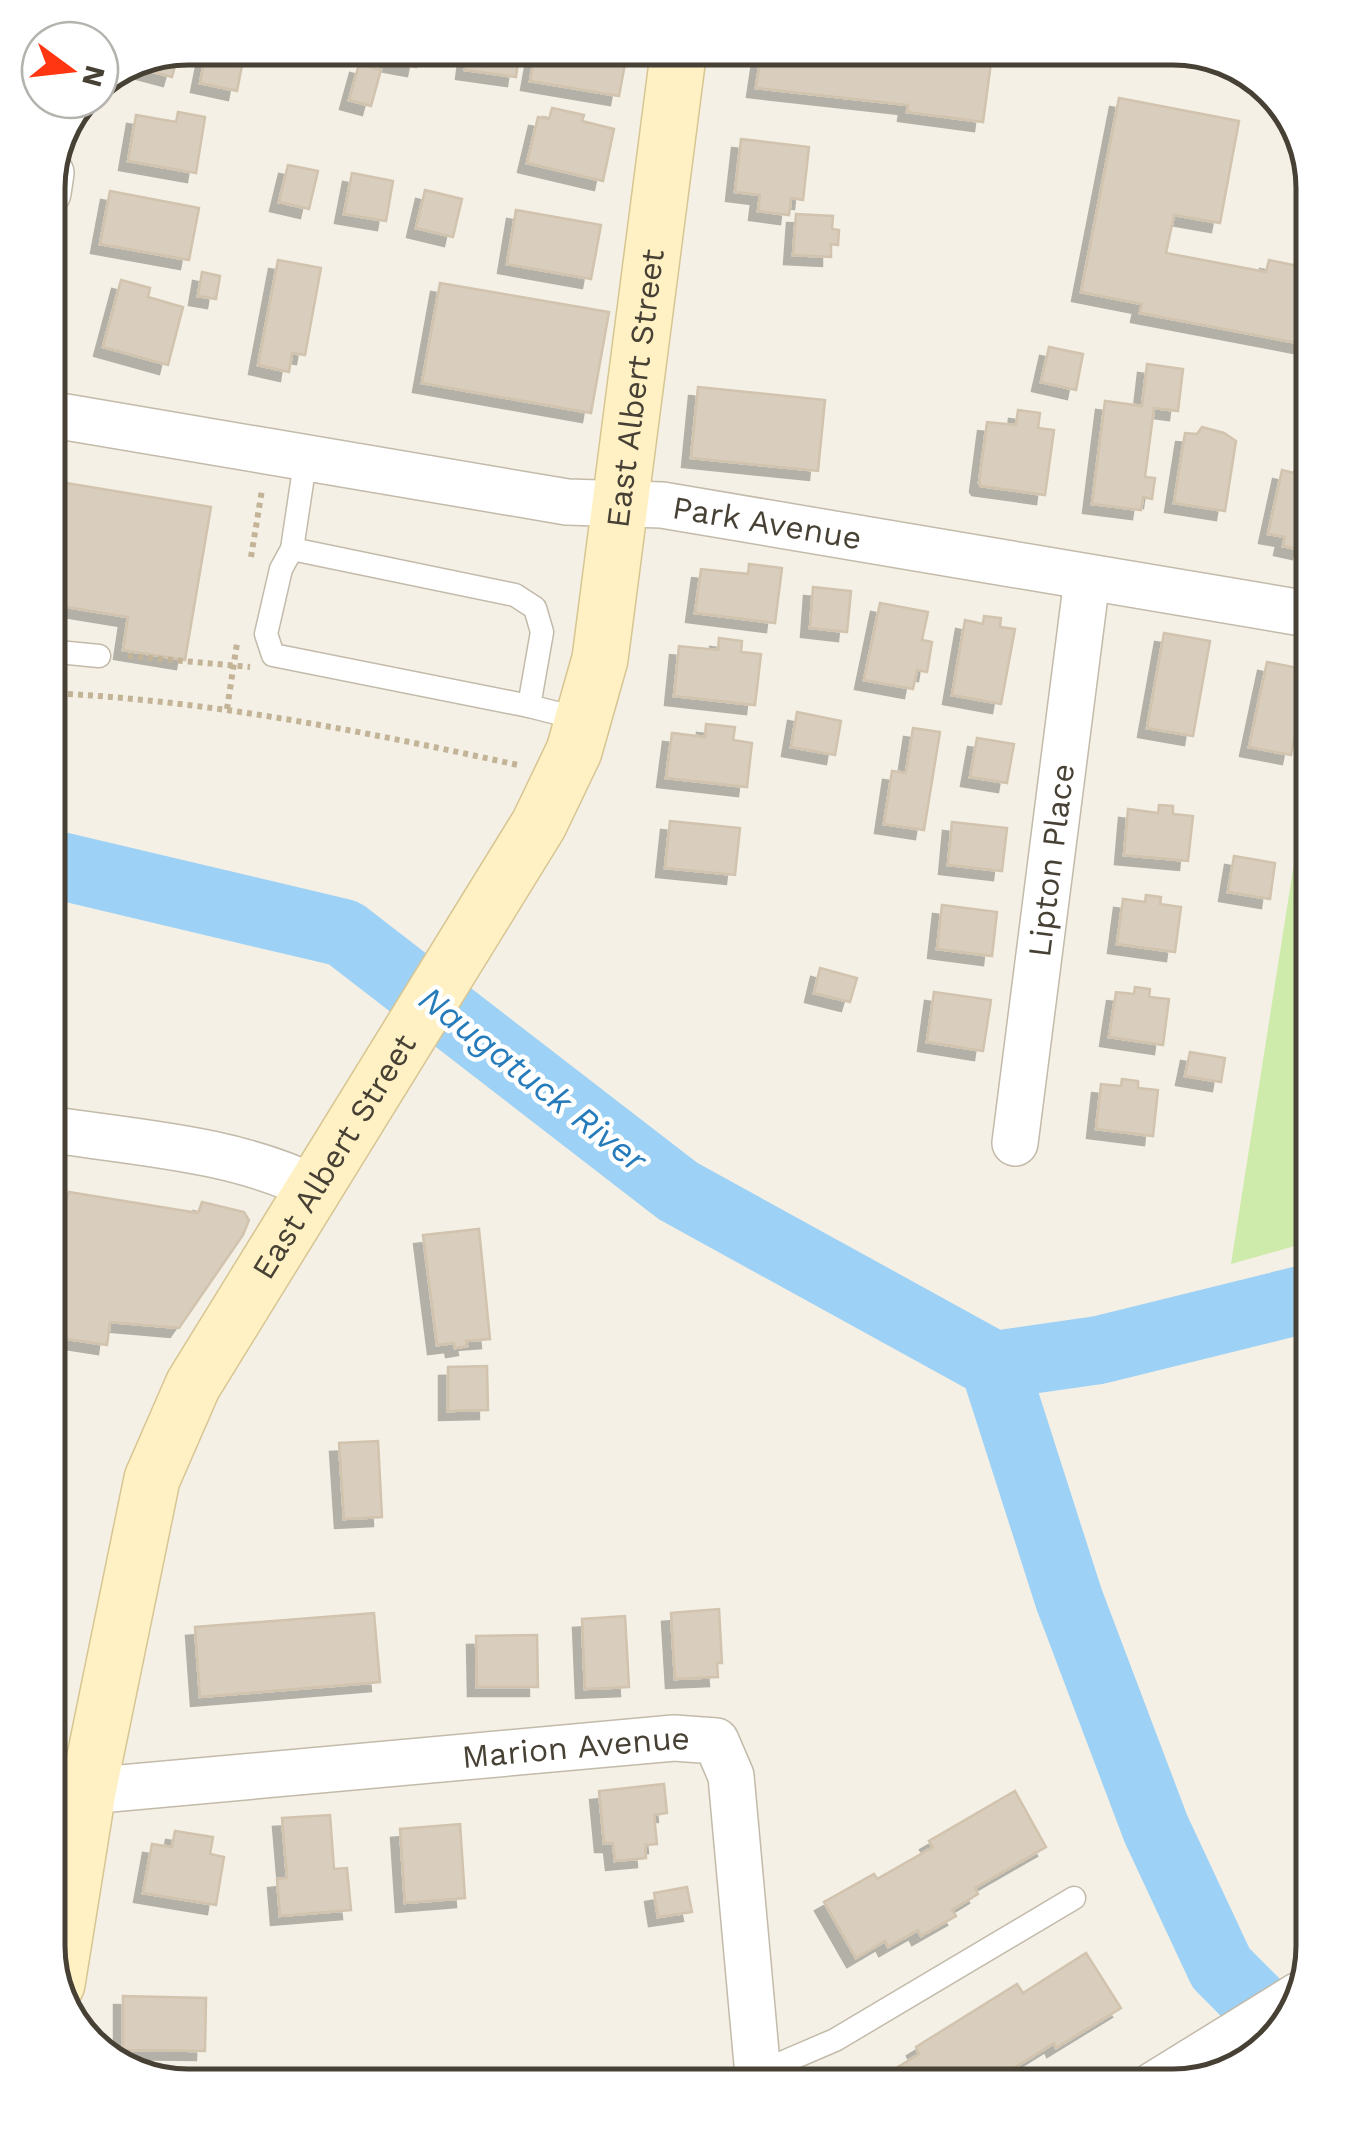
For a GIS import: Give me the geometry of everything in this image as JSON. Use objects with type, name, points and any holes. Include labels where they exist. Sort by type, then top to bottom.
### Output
[{"type":"main road","name":"East Albert Street","points":[[65,1930],[88,1791],[152,1478],[193,1385],[551,801],[584,720],[600,660],[677,65]]},
{"type":"street","name":"Park Avenue","points":[[65,417],[568,502],[662,506],[1296,612]]},
{"type":"street","name":"Lipton Place","points":[[1015,1143],[1087,579]]},
{"type":"street","points":[[65,1131],[228,1158],[275,1169],[314,1188]]},
{"type":"street","name":"Marion Avenue","points":[[88,1791],[674,1738],[716,1742],[731,1776],[758,2069]]},
{"type":"street","points":[[1183,2068],[1280,2007]]},
{"type":"lane","points":[[306,456],[292,549],[281,569],[266,634],[273,655],[584,720]]},
{"type":"lane","points":[[292,549],[515,595],[535,608],[542,632],[529,706]]},
{"type":"lane","points":[[65,653],[99,656]]},
{"type":"lane","points":[[780,2069],[1074,1898]]},
{"type":"path","points":[[99,656],[150,656],[250,668],[273,655]]},
{"type":"path","points":[[65,695],[227,708],[418,742],[551,801]]},
{"type":"green space","points":[[1296,850],[1296,1246],[1231,1264]]},
{"type":"building","points":[[204,65],[242,65],[237,91],[200,83]]},
{"type":"building","points":[[359,65],[381,70],[371,106],[349,100]]},
{"type":"building","points":[[466,65],[518,65],[516,77],[465,70]]},
{"type":"building","points":[[533,65],[625,65],[619,96],[530,81]]},
{"type":"building","points":[[759,65],[991,65],[983,122],[907,112],[908,105],[756,88]]},
{"type":"building","points":[[175,66],[172,77],[150,71]]},
{"type":"building","points":[[1119,98],[1239,121],[1220,223],[1174,215],[1166,253],[1266,272],[1269,260],[1296,266],[1296,343],[1140,313],[1142,304],[1081,292]]},
{"type":"building","points":[[552,108],[584,115],[582,121],[614,129],[603,181],[527,163],[538,117],[549,119]]},
{"type":"building","points":[[178,112],[205,117],[196,173],[128,161],[136,115],[176,122]]},
{"type":"building","points":[[741,139],[809,147],[803,200],[791,198],[789,215],[758,211],[760,195],[735,192]]},
{"type":"building","points":[[288,165],[318,171],[309,209],[279,202]]},
{"type":"building","points":[[352,173],[393,181],[386,221],[344,214]]},
{"type":"building","points":[[425,190],[462,199],[453,237],[416,228]]},
{"type":"building","points":[[110,191],[199,208],[189,260],[100,244]]},
{"type":"building","points":[[516,210],[601,225],[591,279],[507,264]]},
{"type":"building","points":[[796,214],[833,216],[832,229],[839,230],[838,245],[831,244],[831,257],[793,255]]},
{"type":"building","points":[[278,260],[321,268],[305,355],[292,353],[289,372],[258,365]]},
{"type":"building","points":[[202,272],[220,276],[216,299],[198,296]]},
{"type":"building","points":[[121,280],[150,288],[148,297],[183,307],[168,365],[103,347]]},
{"type":"building","points":[[440,283],[609,312],[591,413],[422,383]]},
{"type":"building","points":[[1049,347],[1083,354],[1076,390],[1041,382]]},
{"type":"building","points":[[1147,364],[1183,369],[1178,411],[1154,408],[1145,477],[1155,478],[1152,499],[1143,497],[1141,510],[1092,504],[1105,401],[1142,406]]},
{"type":"building","points":[[698,387],[825,400],[818,471],[691,458]]},
{"type":"building","points":[[1018,410],[1040,413],[1038,428],[1054,430],[1045,495],[979,483],[987,422],[1016,425]]},
{"type":"building","points":[[1202,427],[1236,441],[1225,511],[1174,503],[1185,433],[1197,434]]},
{"type":"building","points":[[1296,465],[1296,549],[1283,546],[1285,537],[1268,534],[1282,470],[1294,473]]},
{"type":"building","points":[[65,483],[211,507],[185,660],[123,650],[128,617],[65,607]]},
{"type":"building","points":[[749,564],[782,568],[775,623],[695,613],[701,569],[748,574]]},
{"type":"building","points":[[813,587],[851,591],[847,632],[810,628]]},
{"type":"building","points":[[880,603],[928,612],[922,640],[932,642],[927,672],[917,670],[913,689],[864,680]]},
{"type":"building","points":[[984,616],[1001,618],[1000,627],[1015,629],[1001,704],[952,695],[965,620],[983,624]]},
{"type":"building","points":[[1164,633],[1210,641],[1193,736],[1147,728]]},
{"type":"building","points":[[719,638],[742,641],[741,652],[761,654],[755,705],[674,696],[679,646],[718,650]]},
{"type":"building","points":[[1267,662],[1296,668],[1296,730],[1291,755],[1249,747]]},
{"type":"building","points":[[797,712],[841,721],[835,755],[791,747]]},
{"type":"building","points":[[706,724],[735,727],[733,740],[752,743],[747,787],[666,778],[672,733],[705,737]]},
{"type":"building","points":[[913,728],[940,732],[924,830],[884,824],[892,771],[906,773]]},
{"type":"building","points":[[977,738],[1014,744],[1007,783],[970,777]]},
{"type":"building","points":[[1159,805],[1173,806],[1173,814],[1193,816],[1188,861],[1124,855],[1128,809],[1158,813]]},
{"type":"building","points":[[670,821],[740,828],[735,875],[665,868]]},
{"type":"building","points":[[952,822],[1007,828],[1002,871],[948,865]]},
{"type":"building","points":[[1234,856],[1275,863],[1270,899],[1228,892]]},
{"type":"building","points":[[1146,895],[1161,897],[1160,904],[1181,907],[1175,952],[1117,944],[1123,899],[1145,902]]},
{"type":"building","points":[[942,905],[997,912],[992,956],[937,949]]},
{"type":"building","points":[[820,968],[857,978],[850,1002],[814,993]]},
{"type":"building","points":[[1135,987],[1150,989],[1149,997],[1169,999],[1163,1045],[1109,1037],[1116,992],[1134,994]]},
{"type":"building","points":[[934,992],[991,1000],[983,1051],[927,1042]]},
{"type":"building","points":[[1190,1052],[1225,1058],[1221,1082],[1185,1076]]},
{"type":"building","points":[[1122,1079],[1138,1081],[1138,1088],[1158,1090],[1153,1136],[1096,1129],[1101,1084],[1121,1086]]},
{"type":"building","points":[[69,1192],[198,1213],[202,1202],[244,1212],[249,1220],[243,1235],[179,1328],[110,1322],[107,1345],[65,1339],[65,1200]]},
{"type":"building","points":[[479,1229],[490,1339],[466,1341],[467,1346],[455,1348],[454,1343],[437,1345],[423,1235]]},
{"type":"building","points":[[487,1366],[488,1410],[448,1411],[448,1367]]},
{"type":"building","points":[[378,1441],[382,1517],[344,1519],[339,1443]]},
{"type":"building","points":[[719,1609],[722,1663],[717,1663],[718,1677],[675,1679],[671,1613]]},
{"type":"building","points":[[374,1613],[380,1682],[200,1697],[195,1627]]},
{"type":"building","points":[[625,1616],[629,1687],[585,1689],[582,1619]]},
{"type":"building","points":[[537,1635],[538,1687],[477,1687],[476,1636]]},
{"type":"building","points":[[664,1784],[667,1813],[654,1815],[657,1844],[645,1845],[646,1858],[615,1861],[613,1843],[604,1843],[599,1791]]},
{"type":"building","points":[[1015,1791],[1046,1847],[975,1888],[978,1894],[952,1910],[956,1916],[921,1936],[918,1930],[888,1947],[885,1941],[856,1958],[824,1902],[874,1874],[877,1879],[933,1847],[929,1841]]},
{"type":"building","points":[[330,1815],[334,1869],[347,1868],[351,1910],[280,1916],[277,1879],[287,1878],[282,1818]]},
{"type":"building","points":[[460,1824],[465,1898],[405,1903],[400,1829]]},
{"type":"building","points":[[175,1831],[213,1837],[210,1854],[224,1857],[216,1905],[143,1893],[152,1844],[172,1847]]},
{"type":"building","points":[[687,1887],[692,1912],[658,1917],[654,1893]]},
{"type":"building","points":[[1086,1953],[1121,2008],[1056,2048],[1054,2043],[1012,2069],[895,2069],[919,2054],[916,2047],[1017,1984],[1023,1993]]},
{"type":"building","points":[[123,1996],[206,1998],[205,2051],[123,2050]]},
{"type":"waterway","name":"Naugatuck River","points":[[65,867],[344,933],[678,1191],[994,1365]]},
{"type":"waterway","points":[[994,1365],[1099,1350],[1296,1301]]},
{"type":"waterway","points":[[994,1365],[1069,1599],[1156,1829],[1221,1968],[1272,2019]]}]
